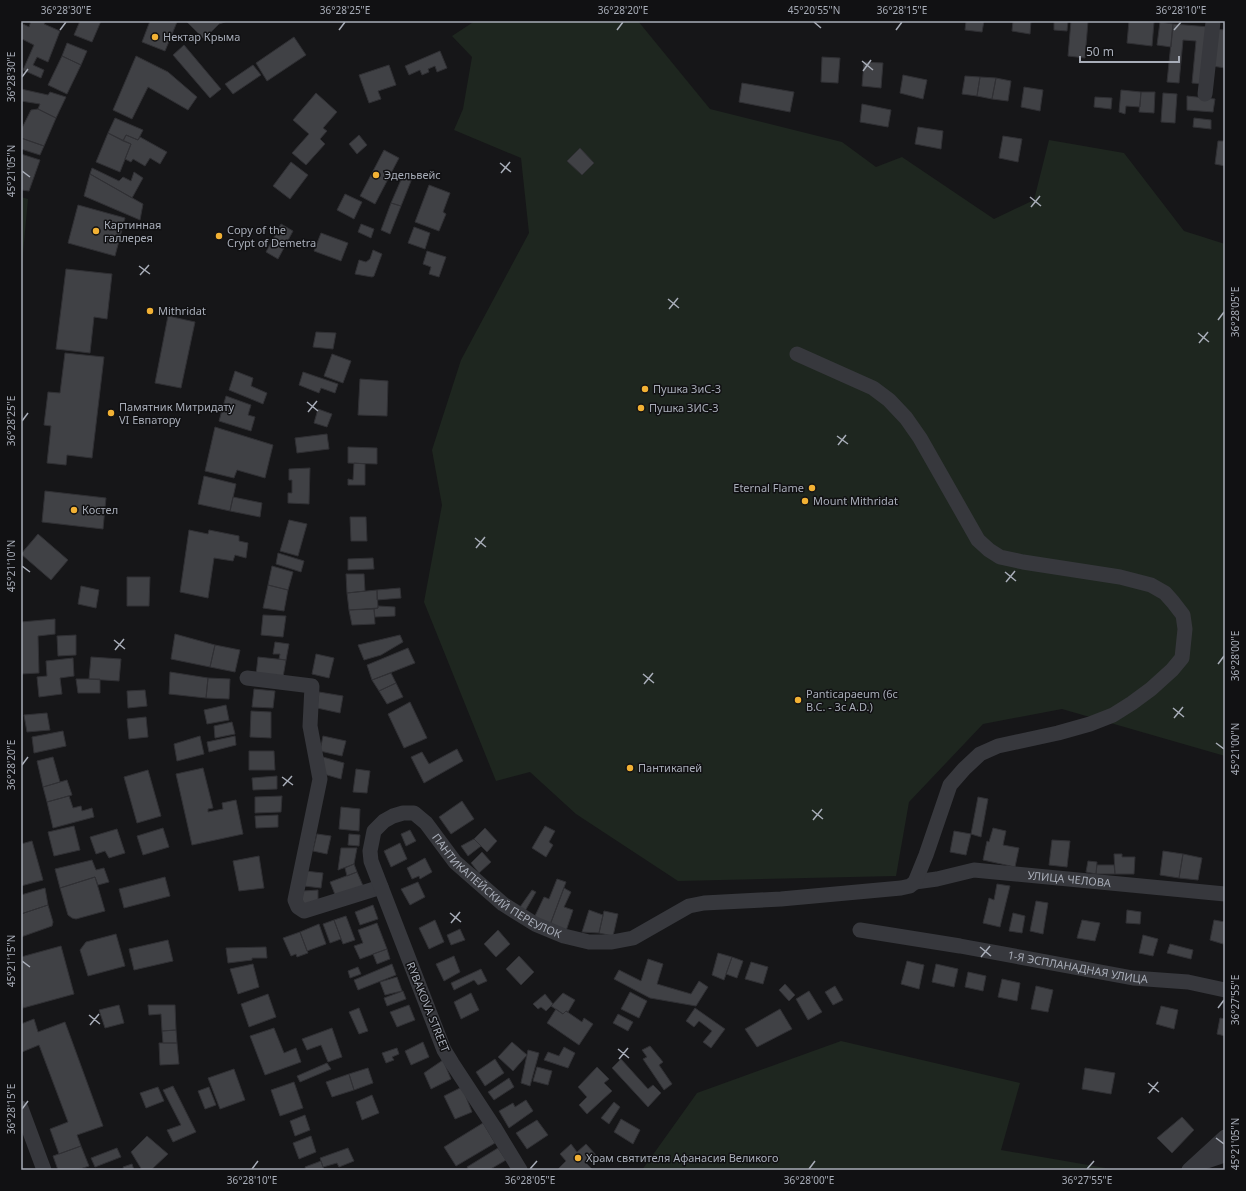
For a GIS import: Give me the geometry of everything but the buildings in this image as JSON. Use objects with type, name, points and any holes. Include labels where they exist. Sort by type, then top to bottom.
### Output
[{"type":"street","points":[[1205,94],[1213,22]]},
{"type":"street","points":[[797,354],[873,388],[889,400],[906,418],[920,438],[978,540],[989,550],[1000,557],[1023,562],[1120,577],[1151,585],[1165,593],[1174,602],[1183,615],[1186,629],[1182,658],[1161,680],[1132,703],[1090,724],[1058,733],[998,746],[980,754],[964,769],[950,785],[915,882]]},
{"type":"street","points":[[247,678],[312,686],[310,726],[320,779],[295,900],[298,907],[304,911],[381,887]]},
{"type":"street","name":"ПАНТИКАПЕЙСКИЙ ПЕРЕУЛОК","points":[[414,814],[426,823],[455,862],[503,904],[535,924],[564,936],[589,942],[612,942],[633,938],[689,906],[704,903],[781,899],[901,888],[910,886],[915,882]]},
{"type":"street","name":"RYBAKOVA STREET","points":[[414,814],[393,816],[384,821],[374,831],[370,851],[370,862],[444,1050],[494,1126],[520,1170]]},
{"type":"street","name":"УЛИЦА ЧЕЛОВА","points":[[915,882],[937,879],[974,870],[1225,894]]},
{"type":"street","name":"1-Я ЭСПЛАНАДНАЯ УЛИЦА","points":[[860,930],[960,946],[1133,978],[1188,982],[1225,990]]},
{"type":"street","points":[[21,1108],[40,1169]]},
{"type":"street","points":[[1193,1167],[1225,1137]]},
{"type":"street","points":[[1193,1167],[1225,1155]]},
{"type":"shaded area","points":[[475,21],[638,21],[710,109],[842,142],[876,167],[902,157],[994,219],[1034,200],[1049,140],[1124,153],[1184,231],[1225,244],[1225,756],[1062,709],[983,724],[909,802],[896,876],[678,881],[576,814],[530,772],[496,781],[424,602],[442,505],[432,450],[461,360],[529,233],[521,158],[454,130],[463,109],[472,57],[452,36]]},
{"type":"shaded area","points":[[21,197],[28,199],[21,275]]},
{"type":"shaded area","points":[[841,1041],[1020,1083],[1001,1150],[1117,1170],[642,1170],[697,1093]]},
{"type":"place","name":"Нектар Крыма","points":[[155,37]]},
{"type":"place","name":"Эдельвейс","points":[[376,175]]},
{"type":"place","name":"Картинная галлерея","points":[[96,231]]},
{"type":"place","name":"Copy of the Crypt of Demetra","points":[[219,236]]},
{"type":"place","name":"Mithridat","points":[[150,311]]},
{"type":"place","name":"Пушка ЗиС-3","points":[[645,389]]},
{"type":"place","name":"Пушка ЗИС-3","points":[[641,408]]},
{"type":"place","name":"Памятник Митридату VI Евпатору","points":[[111,413]]},
{"type":"place","name":"Eternal Flame","points":[[812,488]]},
{"type":"place","name":"Mount Mithridat","points":[[805,501]]},
{"type":"place","name":"Костел","points":[[74,510]]},
{"type":"place","name":"Panticapaeum (6c B.C. - 3c A.D.)","points":[[798,700]]},
{"type":"place","name":"Пантикапей","points":[[630,768]]},
{"type":"place","name":"Храм святителя Афанасия Великого","points":[[578,1158]]}]
